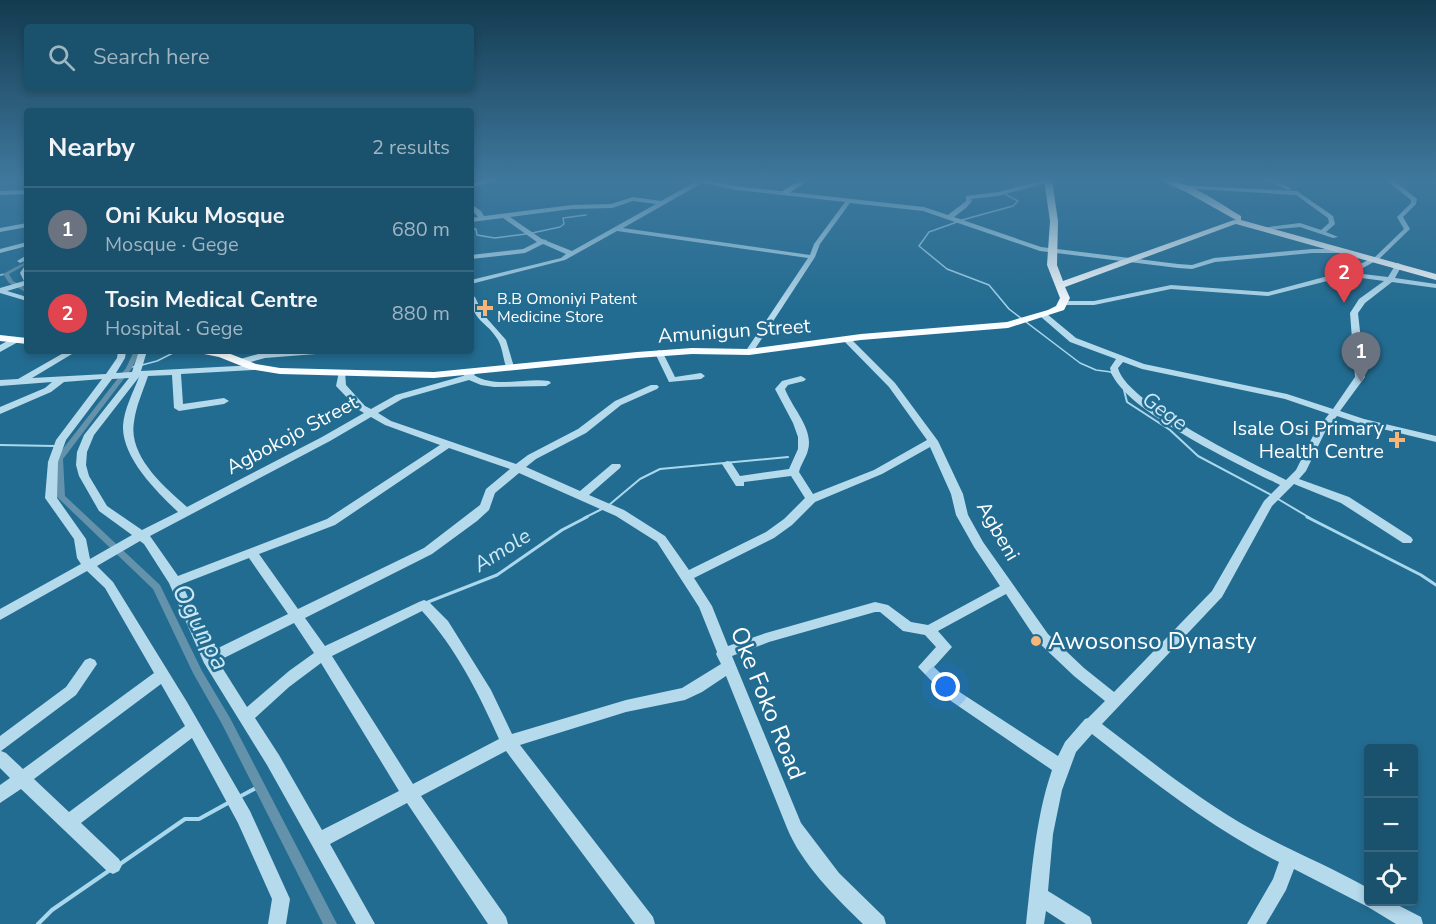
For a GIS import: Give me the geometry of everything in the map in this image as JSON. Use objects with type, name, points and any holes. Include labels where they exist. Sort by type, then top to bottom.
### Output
[{"type":"highway","points":[[1247,223],[1376,259]]},
{"type":"highway","points":[[1247,223],[1436,276]]},
{"type":"main road","points":[[1044,316],[1060,308],[1065,298],[1052,265],[1054,223]]},
{"type":"main road","points":[[1060,283],[1130,260],[1228,223]]},
{"type":"main road","name":"Amunigun Street","points":[[222,354],[253,367],[342,374],[471,374],[510,367],[659,353],[749,352],[846,339],[1019,322],[1044,316]]},
{"type":"main road","points":[[0,338],[24,341]]},
{"type":"street","points":[[515,223],[544,241],[572,254]]},
{"type":"street","points":[[474,281],[547,264],[572,254],[627,223]]},
{"type":"street","points":[[749,352],[812,257],[817,243],[832,223]]},
{"type":"street","points":[[967,223],[1017,243],[1052,252],[1192,267],[1214,260],[1258,258],[1312,251],[1345,251]]},
{"type":"street","points":[[1322,232],[1332,223]]},
{"type":"street","points":[[1063,303],[1094,303],[1171,286],[1268,294],[1346,274],[1376,259],[1406,231],[1404,223]]},
{"type":"street","points":[[1269,229],[1300,225],[1335,237]]},
{"type":"street","points":[[0,230],[24,226]]},
{"type":"street","points":[[617,229],[812,257]]},
{"type":"street","points":[[474,256],[524,251],[544,241]]},
{"type":"street","points":[[0,251],[24,245]]},
{"type":"street","points":[[1035,924],[1047,813],[1060,766],[1070,747],[1217,594],[1273,499],[1301,471],[1320,432],[1356,386],[1360,377],[1354,313],[1362,301],[1390,280],[1398,265]]},
{"type":"street","points":[[1346,274],[1436,286]]},
{"type":"street","points":[[1,290],[24,283]]},
{"type":"street","points":[[1,290],[24,298]]},
{"type":"street","points":[[474,304],[479,315],[506,347],[510,367]]},
{"type":"street","points":[[1044,316],[1072,340],[1121,359],[1162,371],[1287,397],[1436,444]]},
{"type":"street","name":"Agbeni","points":[[846,339],[892,385],[933,441],[957,494],[962,515],[978,544],[1043,638],[1079,672],[1114,700]]},
{"type":"street","points":[[0,349],[15,340]]},
{"type":"street","points":[[659,353],[672,380],[701,376]]},
{"type":"street","points":[[19,382],[68,354]]},
{"type":"street","points":[[122,354],[111,376],[61,440],[52,462],[51,498],[81,539],[83,558],[109,585],[244,817],[281,899],[277,924]]},
{"type":"street","points":[[142,354],[136,374],[128,428],[129,438],[141,464],[184,512]]},
{"type":"street","points":[[240,362],[278,354]]},
{"type":"street","points":[[1121,359],[1114,368],[1118,378],[1135,398],[1149,408],[1290,482],[1345,500],[1407,540]]},
{"type":"street","points":[[0,383],[253,367]]},
{"type":"street","points":[[176,372],[179,408],[224,401]]},
{"type":"street","points":[[136,374],[89,435],[82,452],[81,465],[91,491],[103,508],[137,537],[174,582],[209,659],[273,760],[366,924]]},
{"type":"street","name":"Oke Foko Road","points":[[342,374],[341,386],[370,414],[405,430],[518,467],[607,507],[661,539],[688,576],[705,606],[795,828],[828,876],[877,924]]},
{"type":"street","points":[[471,374],[474,381],[487,383],[546,383]]},
{"type":"street","name":"Agbokojo Street","points":[[0,615],[137,537],[399,397],[471,374]]},
{"type":"street","points":[[0,411],[48,390],[62,379]]},
{"type":"street","points":[[794,472],[804,445],[800,426],[783,399],[780,389],[785,383],[801,379]]},
{"type":"street","points":[[209,659],[400,566],[452,536],[485,507],[490,491],[518,467],[532,457],[582,431],[618,403],[654,387]]},
{"type":"street","points":[[1393,430],[1436,439]]},
{"type":"street","points":[[688,576],[770,535],[811,500],[879,472],[933,441]]},
{"type":"street","points":[[174,582],[331,522],[448,444]]},
{"type":"street","points":[[727,464],[740,483],[794,472]]},
{"type":"street","points":[[582,495],[616,466]]},
{"type":"street","points":[[794,472],[811,500]]},
{"type":"street","points":[[251,552],[323,654],[409,792],[500,924]]},
{"type":"street","points":[[319,841],[508,742],[626,706],[685,694],[698,688],[725,660],[789,631],[875,607],[883,608],[908,627],[929,630],[1009,587]]},
{"type":"street","points":[[246,717],[282,684],[323,654],[370,629],[424,605],[443,625],[486,694],[508,742],[646,924]]},
{"type":"street","points":[[929,630],[945,647],[925,667],[932,676],[974,710],[1060,766]]},
{"type":"street","points":[[0,745],[71,691],[90,664]]},
{"type":"street","points":[[0,795],[162,675]]},
{"type":"street","points":[[1090,724],[1191,800],[1245,835],[1337,879],[1364,896]]},
{"type":"street","points":[[69,822],[194,728]]},
{"type":"street","points":[[0,758],[113,865]]},
{"type":"street","points":[[1256,924],[1280,884],[1289,857]]},
{"type":"street","points":[[1038,895],[1083,924]]},
{"type":"street","points":[[1382,906],[1414,924]]},
{"type":"waterway","points":[[532,233],[560,227],[564,223]]},
{"type":"waterway","name":"Gege","points":[[954,223],[929,232],[919,246],[947,269],[989,285],[1009,309],[1080,363],[1096,370],[1111,372],[1114,376]]},
{"type":"waterway","points":[[474,229],[477,235],[495,238],[526,234]]},
{"type":"waterway","name":"Ogunpa","points":[[24,264],[6,274],[11,282],[24,289]]},
{"type":"waterway","name":"Ogunpa","points":[[0,275],[6,274]]},
{"type":"waterway","name":"Ogunpa","points":[[136,354],[129,368],[59,459],[61,497],[157,587],[198,673],[226,721],[330,924]]},
{"type":"waterway","points":[[142,365],[171,354]]},
{"type":"waterway","name":"Ogunpa","points":[[129,368],[136,366]]},
{"type":"waterway","name":"Gege","points":[[1124,390],[1127,402],[1170,430],[1198,456],[1273,496]]},
{"type":"waterway","points":[[0,445],[54,446]]},
{"type":"waterway","name":"Amole","points":[[609,505],[640,479],[660,469],[788,457]]},
{"type":"waterway","name":"Gege","points":[[1278,499],[1310,518]]},
{"type":"waterway","name":"Amole","points":[[584,518],[602,509]]},
{"type":"waterway","name":"Amole","points":[[428,602],[497,575],[562,530],[587,517]]},
{"type":"waterway","name":"Gege","points":[[1307,517],[1421,575],[1436,585]]},
{"type":"waterway","points":[[239,797],[260,786]]},
{"type":"waterway","points":[[120,864],[185,819],[199,819],[228,803]]},
{"type":"waterway","points":[[38,924],[52,910],[110,870]]},
{"type":"place","name":"Tosin Medical Centre","points":[[1344,303]]},
{"type":"place","name":"B.B Omoniyi Patent Medicine Store","points":[[485,308]]},
{"type":"place","name":"Oni Kuku Mosque","points":[[1361,382]]},
{"type":"place","name":"Isale Osi Primary Health Centre","points":[[1397,440]]},
{"type":"place","name":"Awosonso Dynasty","points":[[1036,641]]}]
